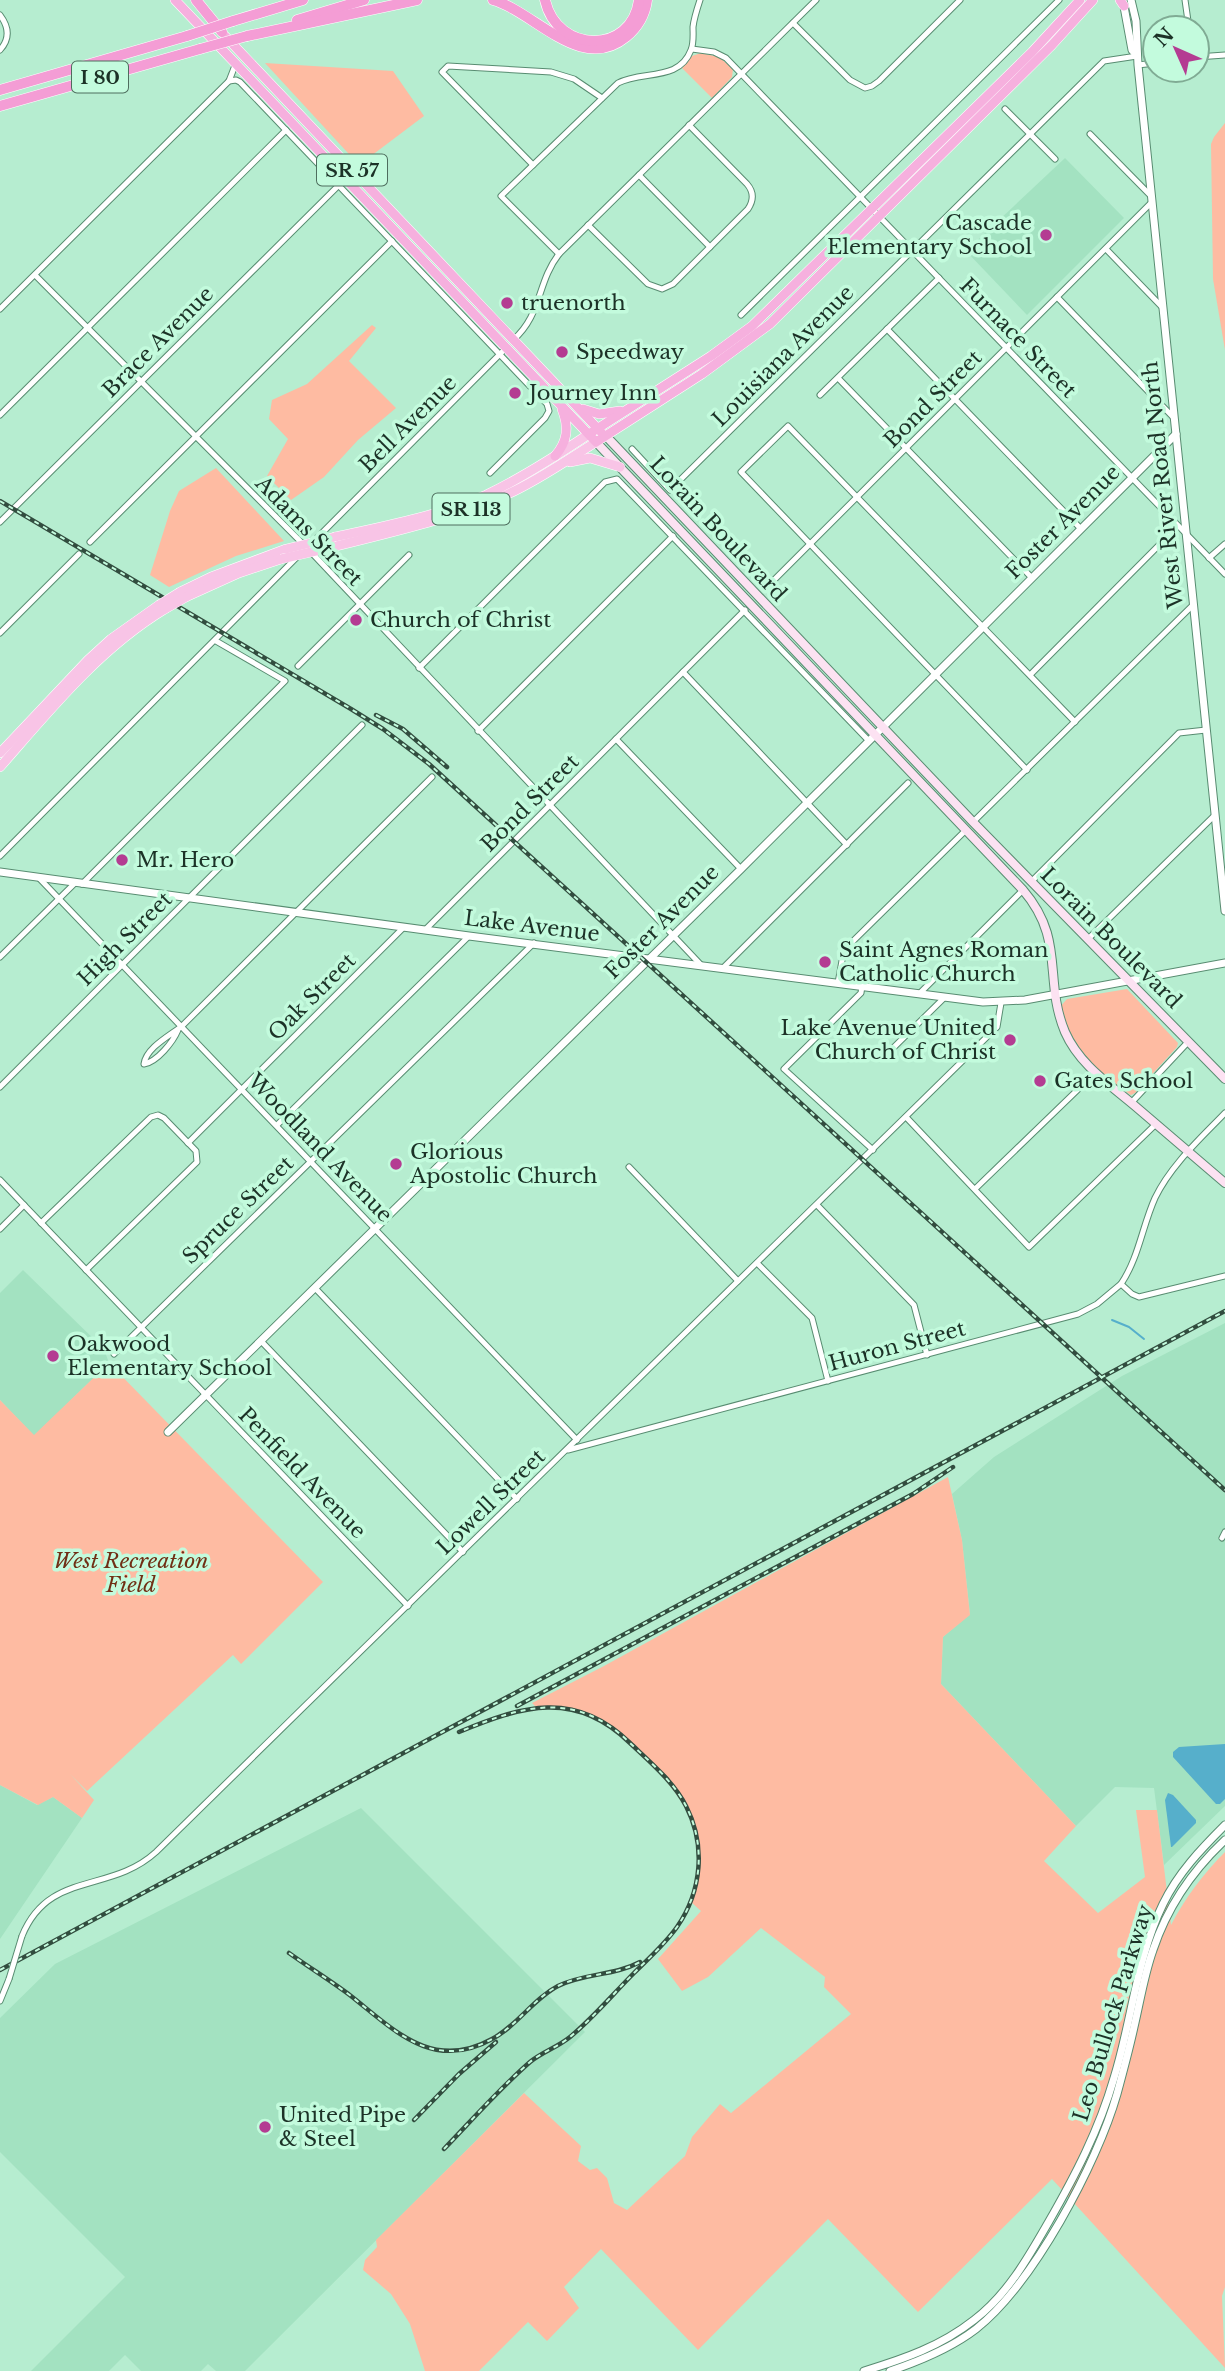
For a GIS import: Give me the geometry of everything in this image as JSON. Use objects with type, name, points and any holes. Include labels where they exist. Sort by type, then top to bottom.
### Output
[{"type":"highway","name":"Lorain Boulevard","points":[[176,0],[592,438]]},
{"type":"highway","name":"Lorain Boulevard","points":[[190,0],[222,32],[506,347],[573,403],[602,432]]},
{"type":"highway","points":[[196,0],[222,32]]},
{"type":"highway","name":"I 80","points":[[0,90],[303,0]]},
{"type":"highway","name":"I 80","points":[[0,106],[364,0]]},
{"type":"highway","points":[[247,36],[417,0]]},
{"type":"highway","points":[[494,0],[564,40],[591,49],[611,46],[631,33],[643,15],[647,0]]},
{"type":"highway","points":[[545,0],[551,18],[559,28],[578,39],[590,42],[607,39],[624,29],[635,14],[639,0]]},
{"type":"highway","name":"SR 57","points":[[592,438],[702,374],[760,333],[1080,0]]},
{"type":"highway","name":"SR 57","points":[[573,403],[599,414],[629,409],[752,326],[876,213],[1052,45],[1093,0]]},
{"type":"highway","points":[[555,456],[565,442],[567,433],[567,424],[560,404]]},
{"type":"highway","points":[[602,432],[629,409]]},
{"type":"main road","name":"Lorain Boulevard","points":[[602,432],[973,822],[1225,1079]]},
{"type":"main road","name":"Lorain Boulevard","points":[[592,438],[872,738],[1023,890],[1039,910],[1046,928],[1052,951],[1055,995],[1065,1032],[1075,1049],[1095,1073],[1225,1183]]},
{"type":"main road","name":"SR 113","points":[[183,595],[281,559],[465,503],[516,480],[555,456],[592,438]]},
{"type":"main road","name":"SR 113","points":[[0,753],[111,639],[211,577],[286,549],[334,542],[460,513],[516,490],[552,470],[592,438]]},
{"type":"main road","points":[[552,470],[590,458],[620,467]]},
{"type":"main road","name":"SR 113","points":[[0,767],[83,675],[162,607]]},
{"type":"street","points":[[559,254],[501,196],[602,98],[626,79],[671,72],[680,66],[692,49],[700,0]]},
{"type":"street","name":"Bell Avenue","points":[[0,856],[506,347],[531,319],[548,272],[559,254],[816,0]]},
{"type":"street","points":[[793,23],[850,80],[864,88],[879,81],[960,0]]},
{"type":"street","points":[[741,316],[1059,0]]},
{"type":"street","name":"West River Road North","points":[[1125,1],[1132,50],[1138,61],[1225,911]]},
{"type":"street","points":[[0,15],[8,34],[0,50]]},
{"type":"street","name":"Furnace Street","points":[[692,49],[720,54],[741,74],[1225,574]]},
{"type":"street","name":"Louisiana Avenue","points":[[632,449],[670,490],[1104,61],[1141,61]]},
{"type":"street","points":[[0,309],[229,81],[236,63]]},
{"type":"street","points":[[533,165],[442,72],[448,66],[551,72],[574,79],[602,98]]},
{"type":"street","name":"Lorain Boulevard","points":[[229,81],[240,82],[392,241],[506,347],[547,404],[549,411],[545,418],[489,474]]},
{"type":"street","points":[[1005,109],[1055,159]]},
{"type":"street","points":[[589,225],[648,284],[657,289],[671,286],[748,209],[753,195],[747,184],[689,125]]},
{"type":"street","points":[[0,415],[286,130]]},
{"type":"street","points":[[1090,134],[1152,199]]},
{"type":"street","points":[[639,175],[710,247]]},
{"type":"street","name":"Brace Avenue","points":[[0,522],[339,185]]},
{"type":"street","name":"Bond Street","points":[[766,588],[1106,249],[1152,199]]},
{"type":"street","points":[[90,542],[392,241]]},
{"type":"street","points":[[1106,249],[1163,308]]},
{"type":"street","name":"Adams Street","points":[[35,275],[307,547],[359,606],[701,965]]},
{"type":"street","points":[[820,396],[939,278]]},
{"type":"street","points":[[1057,297],[1174,419]]},
{"type":"street","points":[[887,329],[1081,529]]},
{"type":"street","points":[[838,378],[1032,578]]},
{"type":"street","points":[[1027,770],[741,472],[788,426],[1075,722]]},
{"type":"street","name":"Foster Avenue","points":[[168,1432],[741,869],[1176,434]]},
{"type":"street","points":[[419,668],[608,480],[621,481],[673,536],[478,731]]},
{"type":"street","points":[[1030,675],[1178,526]]},
{"type":"street","name":"Lorain Boulevard","points":[[673,536],[872,738]]},
{"type":"street","points":[[1209,558],[1225,544]]},
{"type":"street","points":[[0,632],[79,554]]},
{"type":"street","points":[[298,666],[409,555]]},
{"type":"street","points":[[973,822],[1193,605]]},
{"type":"street","name":"Bond Street","points":[[426,929],[745,610]]},
{"type":"street","points":[[0,957],[285,681],[216,640]]},
{"type":"street","points":[[683,672],[847,845]]},
{"type":"street","name":"High Street","points":[[0,1087],[362,725]]},
{"type":"street","points":[[1031,882],[1179,733],[1206,730]]},
{"type":"street","points":[[616,739],[741,869]]},
{"type":"street","points":[[180,1028],[167,1036],[145,1057],[144,1065],[150,1064],[180,1028],[432,777]]},
{"type":"street","points":[[723,968],[908,783]]},
{"type":"street","points":[[1088,939],[1215,815]]},
{"type":"street","points":[[838,984],[843,955],[848,946],[966,830]]},
{"type":"street","name":"Lake Avenue","points":[[0,872],[469,936],[1001,1003],[1225,963]]},
{"type":"street","name":"Woodland Avenue","points":[[40,878],[180,1028],[242,1089],[577,1440]]},
{"type":"street","points":[[918,994],[1023,890]]},
{"type":"street","name":"Oak Street","points":[[188,1143],[405,927]]},
{"type":"street","points":[[276,1125],[469,936]]},
{"type":"street","name":"Spruce Street","points":[[114,1354],[534,943]]},
{"type":"street","points":[[862,986],[861,993],[784,1069],[873,1150]]},
{"type":"street","points":[[889,1052],[945,998]]},
{"type":"street","name":"Lowell Street","points":[[0,2001],[22,1936],[36,1910],[55,1895],[127,1872],[149,1858],[997,1027],[1001,1003]]},
{"type":"street","points":[[1131,1102],[1188,1042]]},
{"type":"street","points":[[975,1189],[1095,1073]]},
{"type":"street","points":[[1225,1113],[1188,1151],[1156,1196],[1136,1257],[1121,1284],[1139,1297],[1225,1276]]},
{"type":"street","points":[[41,1223],[151,1117],[158,1115],[164,1118],[188,1143],[198,1155],[195,1165],[86,1270]]},
{"type":"street","points":[[906,1117],[1030,1247],[1156,1124]]},
{"type":"street","points":[[629,1167],[738,1281]]},
{"type":"street","name":"Penfield Avenue","points":[[0,1180],[408,1606]]},
{"type":"street","points":[[0,1229],[24,1205]]},
{"type":"street","points":[[817,1205],[914,1305],[927,1354]]},
{"type":"street","points":[[757,1263],[812,1318],[828,1381]]},
{"type":"street","name":"Huron Street","points":[[565,1451],[1078,1314],[1097,1304],[1121,1284]]},
{"type":"street","points":[[315,1288],[516,1499]]},
{"type":"street","points":[[261,1341],[463,1552]]},
{"type":"street","name":"Leo Bullock Parkway","points":[[864,2371],[908,2358],[943,2341],[976,2319],[1018,2273],[1078,2171],[1099,2126],[1115,2077],[1143,1960],[1163,1902],[1185,1868],[1224,1826]]},
{"type":"street","name":"Leo Bullock Parkway","points":[[890,2371],[930,2357],[978,2328],[1007,2298],[1039,2255],[1080,2185],[1106,2127],[1134,2028],[1152,1950],[1160,1931],[1172,1906],[1192,1876],[1225,1840]]},
{"type":"shaded area","name":"Cascade Elementary School","points":[[1065,158],[1124,218],[1027,315],[966,251]]},
{"type":"shaded area","name":"Oakwood Elementary School","points":[[23,1270],[104,1349],[109,1363],[34,1436],[0,1400],[0,1293]]},
{"type":"shaded area","points":[[1225,1323],[1225,1806],[1164,1865],[1154,1788],[1115,1787],[1076,1826],[941,1684],[943,1637],[970,1614],[962,1540],[952,1494],[994,1457],[1122,1376]]},
{"type":"shaded area","points":[[0,1785],[37,1805],[53,1797],[82,1818],[0,1939]]},
{"type":"shaded area","points":[[361,1808],[585,2032],[245,2371],[216,2371],[208,2364],[201,2371],[141,2371],[125,2355],[109,2371],[31,2371],[125,2277],[0,2152],[0,2018],[55,1964]]},
{"type":"green space","points":[[701,53],[719,57],[733,69],[732,77],[712,98],[682,68],[692,56]]},
{"type":"green space","points":[[265,63],[393,71],[424,116],[359,165]]},
{"type":"green space","points":[[1225,123],[1225,350],[1213,279],[1211,144]]},
{"type":"green space","points":[[372,325],[376,328],[349,361],[396,408],[358,440],[324,477],[291,500],[267,476],[288,439],[269,419],[272,400],[307,384]]},
{"type":"green space","points":[[216,468],[284,541],[236,556],[169,587],[150,575],[170,511],[179,491]]},
{"type":"green space","points":[[1127,989],[1178,1043],[1131,1095],[1096,1068],[1078,1046],[1060,1007],[1067,999]]},
{"type":"green space","name":"West Recreation Field","points":[[109,1363],[323,1582],[241,1664],[233,1655],[87,1791],[70,1774],[94,1800],[82,1818],[53,1797],[38,1805],[0,1785],[0,1400],[34,1435]]},
{"type":"green space","points":[[948,1477],[962,1540],[970,1615],[943,1637],[941,1684],[1076,1826],[1044,1861],[1098,1913],[1145,1877],[1136,1810],[1157,1810],[1171,1925],[1195,1886],[1225,1852],[1225,2287],[1222,2296],[1225,2368],[1052,2179],[918,2312],[828,2219],[698,2350],[601,2249],[564,2287],[579,2308],[547,2341],[528,2322],[479,2371],[425,2371],[410,2324],[391,2294],[363,2270],[365,2260],[377,2247],[376,2240],[524,2093],[581,2146],[578,2161],[590,2170],[597,2168],[607,2178],[614,2203],[627,2210],[685,2156],[692,2137],[720,2104],[731,2113],[851,2014],[824,1987],[825,1977],[761,1928],[708,1977],[682,1991],[658,1959],[701,1911],[691,1902],[699,1858],[697,1839],[684,1806],[645,1758],[609,1727],[583,1713],[553,1707],[536,1707],[532,1703]]},
{"type":"water","points":[[1225,1744],[1225,1799],[1216,1804],[1173,1757],[1173,1752],[1179,1747]]},
{"type":"water","points":[[1168,1793],[1196,1820],[1172,1847],[1165,1800]]},
{"type":"waterway","points":[[1112,1320],[1129,1327],[1144,1339]]},
{"type":"railway","points":[[0,501],[351,709],[429,764],[1225,1490]]},
{"type":"railway","points":[[376,715],[403,729],[447,767]]},
{"type":"railway","points":[[0,1970],[1225,1311]]},
{"type":"railway","points":[[517,1706],[913,1494],[953,1467]]},
{"type":"railway","points":[[444,2149],[519,2072],[535,2058],[565,2041],[578,2030],[662,1945],[677,1927],[692,1898],[699,1852],[697,1836],[686,1806],[668,1780],[630,1743],[609,1726],[589,1715],[568,1709],[526,1710],[459,1732]]},
{"type":"railway","points":[[289,1953],[399,2033],[433,2049],[451,2051],[471,2048],[501,2034],[558,1986],[640,1962]]},
{"type":"railway","points":[[414,2120],[459,2074],[496,2042]]},
{"type":"place","name":"Cascade Elementary School","points":[[1046,235]]},
{"type":"place","name":"truenorth","points":[[507,303]]},
{"type":"place","name":"Speedway","points":[[562,352]]},
{"type":"place","name":"Journey Inn","points":[[515,393]]},
{"type":"place","name":"Church of Christ","points":[[356,620]]},
{"type":"place","name":"Mr. Hero","points":[[122,860]]},
{"type":"place","name":"Saint Agnes Roman Catholic Church","points":[[825,962]]},
{"type":"place","name":"Lake Avenue United Church of Christ","points":[[1010,1040]]},
{"type":"place","name":"Gates School","points":[[1040,1081]]},
{"type":"place","name":"Glorious Apostolic Church","points":[[396,1164]]},
{"type":"place","name":"Oakwood Elementary School","points":[[53,1356]]},
{"type":"place","name":"United Pipe & Steel","points":[[265,2127]]}]
